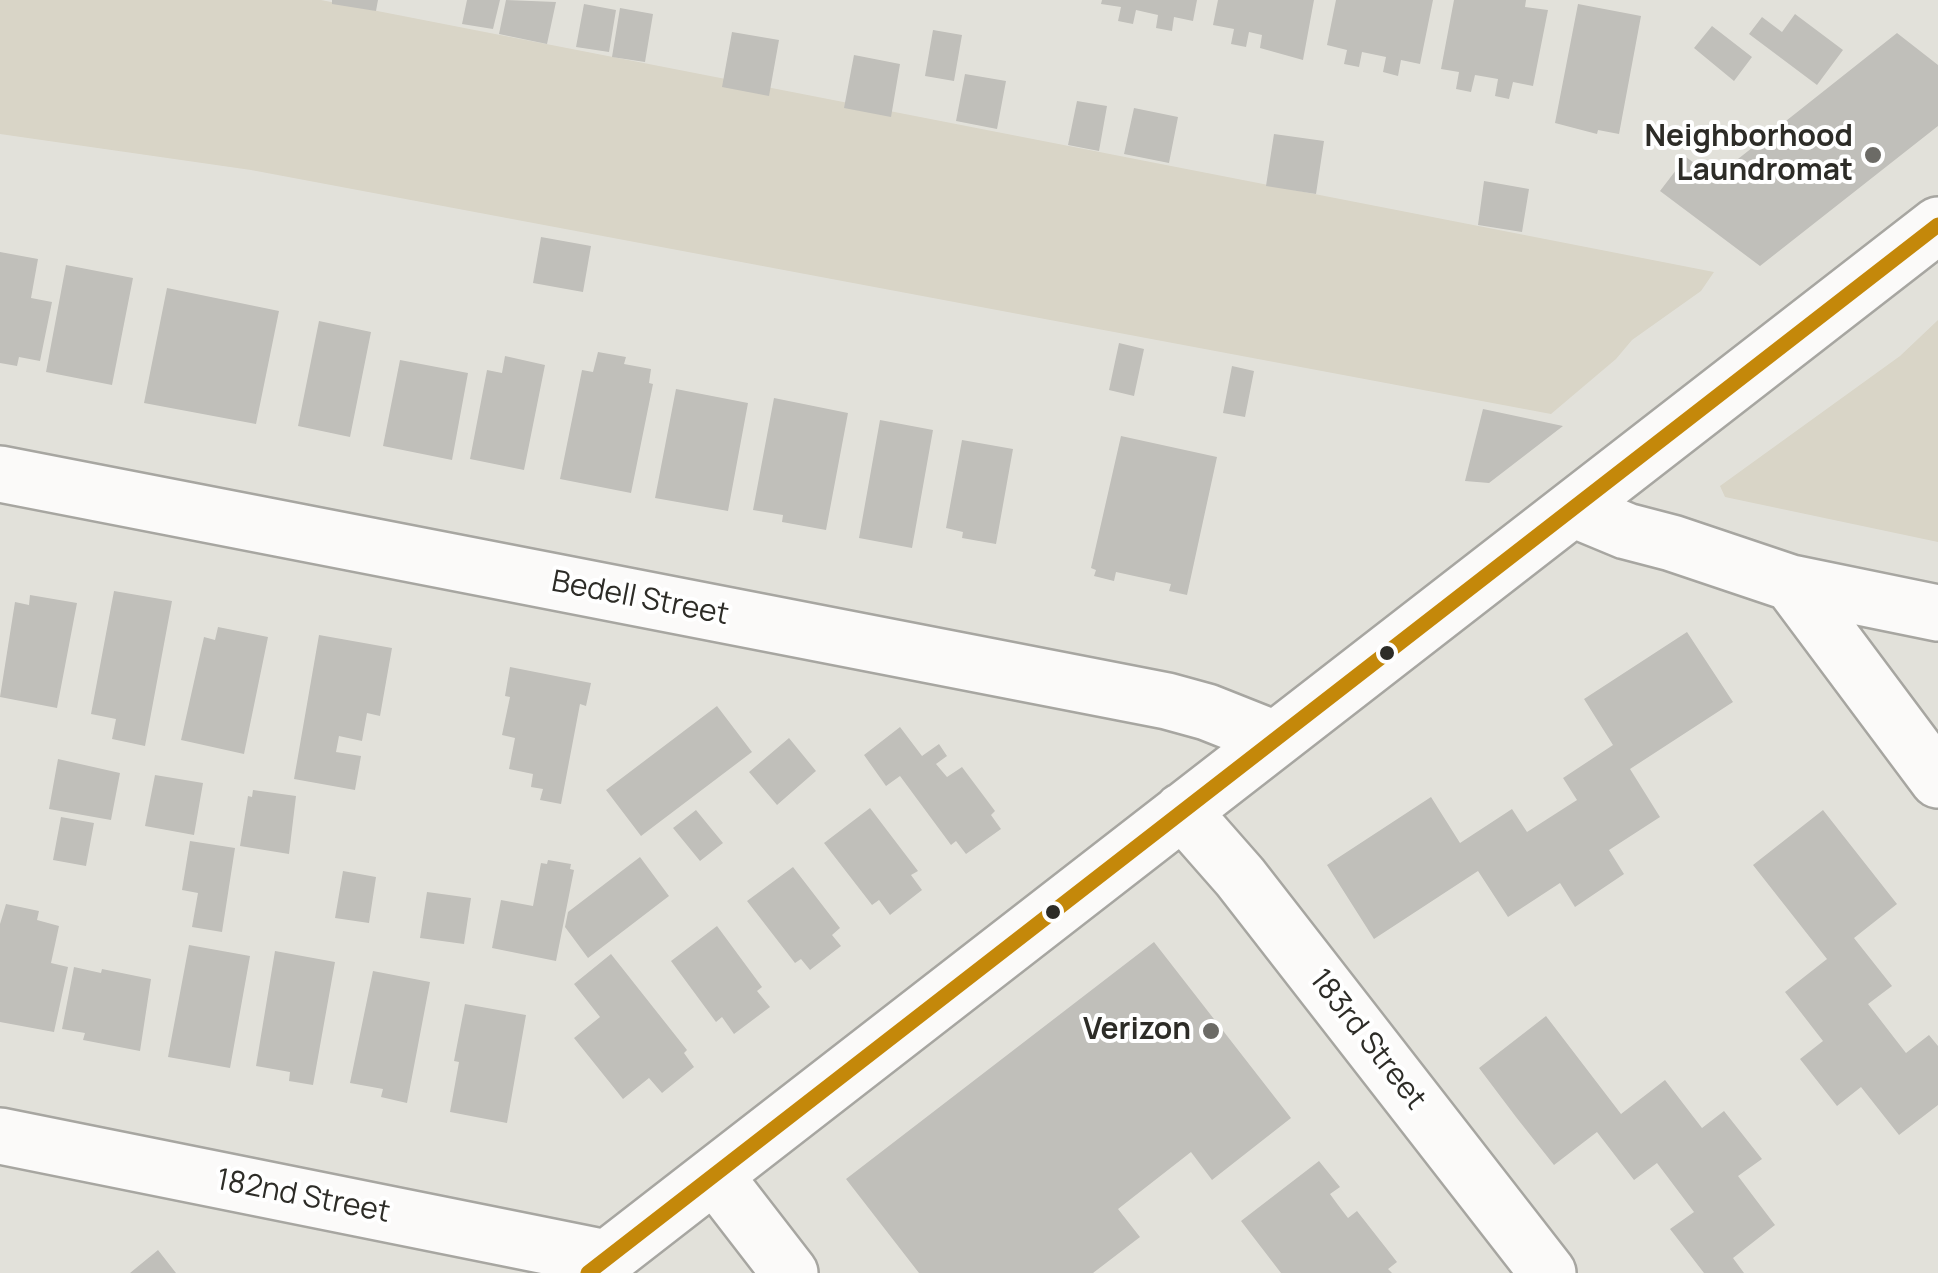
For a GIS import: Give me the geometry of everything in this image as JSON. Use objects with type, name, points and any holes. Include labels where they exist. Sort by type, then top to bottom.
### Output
[{"type":"street","points":[[597,1266],[1938,225]]},
{"type":"street","name":"Bedell Street","points":[[0,474],[1167,701],[1207,712],[1274,740]]},
{"type":"street","points":[[1573,509],[1626,531],[1672,542],[1791,583],[1938,613]]},
{"type":"street","points":[[1791,583],[1938,780]]},
{"type":"street","name":"183rd Street","points":[[1182,811],[1240,878],[1548,1273]]},
{"type":"street","name":"182nd Street","points":[[0,1136],[597,1266]]},
{"type":"street","points":[[715,1176],[790,1273]]},
{"type":"shaded area","points":[[0,0],[321,0],[1714,272],[1701,291],[1632,340],[1616,359],[1551,414],[251,170],[0,134]]},
{"type":"shaded area","points":[[1938,320],[1938,542],[1725,497],[1720,486],[1900,356]]},
{"type":"building","points":[[332,0],[378,0],[376,11],[332,4]]},
{"type":"building","points":[[467,0],[500,0],[493,29],[462,24]]},
{"type":"building","points":[[506,0],[556,2],[547,44],[499,34]]},
{"type":"building","points":[[1102,0],[1197,0],[1193,21],[1174,17],[1172,31],[1156,28],[1158,15],[1136,10],[1133,24],[1118,21],[1121,7],[1101,4]]},
{"type":"building","points":[[1218,0],[1314,0],[1303,60],[1260,48],[1262,35],[1249,32],[1246,47],[1231,44],[1234,29],[1213,25]]},
{"type":"building","points":[[1336,0],[1433,0],[1420,64],[1401,60],[1398,76],[1383,72],[1386,57],[1362,52],[1359,67],[1344,64],[1347,50],[1327,45]]},
{"type":"building","points":[[1454,0],[1526,0],[1525,7],[1548,10],[1533,86],[1513,82],[1509,99],[1495,96],[1498,79],[1475,75],[1471,92],[1456,89],[1459,72],[1441,69]]},
{"type":"building","points":[[584,4],[616,10],[609,52],[576,47]]},
{"type":"building","points":[[1578,4],[1641,16],[1619,134],[1598,130],[1597,134],[1555,123]]},
{"type":"building","points":[[620,8],[653,14],[645,62],[612,57]]},
{"type":"building","points":[[1795,14],[1843,50],[1817,85],[1749,34],[1762,17],[1782,32]]},
{"type":"building","points":[[1712,26],[1752,57],[1734,81],[1694,48]]},
{"type":"building","points":[[933,30],[962,35],[954,81],[925,76]]},
{"type":"building","points":[[732,32],[779,40],[769,96],[722,87]]},
{"type":"building","points":[[1897,33],[1938,65],[1938,126],[1760,266],[1660,191],[1686,157],[1714,178]]},
{"type":"building","points":[[854,55],[900,64],[891,117],[844,108]]},
{"type":"building","points":[[965,74],[1006,81],[997,129],[956,121]]},
{"type":"building","points":[[1077,101],[1107,106],[1099,151],[1068,145]]},
{"type":"building","points":[[1134,108],[1178,117],[1169,163],[1124,154]]},
{"type":"building","points":[[1274,134],[1324,141],[1316,194],[1266,186]]},
{"type":"building","points":[[1484,181],[1529,189],[1522,232],[1478,225]]},
{"type":"building","points":[[541,237],[591,246],[583,292],[533,283]]},
{"type":"building","points":[[0,252],[38,259],[31,298],[52,302],[40,361],[19,357],[17,366],[0,363]]},
{"type":"building","points":[[66,265],[133,278],[112,385],[46,372]]},
{"type":"building","points":[[167,288],[279,311],[256,424],[144,403]]},
{"type":"building","points":[[319,321],[371,332],[350,437],[298,426]]},
{"type":"building","points":[[1119,343],[1144,349],[1134,396],[1109,390]]},
{"type":"building","points":[[598,352],[626,357],[624,364],[651,369],[649,383],[653,384],[631,493],[560,479],[582,370],[593,372]]},
{"type":"building","points":[[505,356],[545,365],[524,470],[470,459],[487,370],[502,373]]},
{"type":"building","points":[[400,360],[468,373],[452,460],[383,446]]},
{"type":"building","points":[[1232,366],[1254,371],[1245,417],[1223,413]]},
{"type":"building","points":[[676,389],[748,403],[728,511],[655,498]]},
{"type":"building","points":[[774,398],[848,413],[826,530],[782,522],[783,515],[753,510]]},
{"type":"building","points":[[1483,409],[1563,426],[1489,483],[1465,481]]},
{"type":"building","points":[[880,420],[933,430],[912,548],[859,538]]},
{"type":"building","points":[[1121,436],[1217,457],[1187,595],[1169,591],[1171,584],[1116,572],[1114,581],[1094,576],[1096,570],[1091,568]]},
{"type":"building","points":[[962,440],[1013,449],[996,544],[962,538],[963,532],[946,528]]},
{"type":"building","points":[[114,591],[172,601],[145,746],[112,739],[116,719],[91,714]]},
{"type":"building","points":[[30,595],[77,603],[57,708],[0,697],[15,602],[29,605]]},
{"type":"building","points":[[218,627],[268,637],[244,754],[181,740],[204,637],[215,640]]},
{"type":"building","points":[[1687,632],[1733,702],[1630,769],[1660,817],[1609,850],[1624,874],[1575,907],[1560,883],[1508,917],[1478,871],[1374,939],[1327,865],[1431,797],[1460,843],[1512,809],[1527,832],[1577,800],[1563,778],[1613,745],[1584,699]]},
{"type":"building","points":[[319,635],[392,648],[380,716],[367,713],[362,741],[339,736],[336,752],[361,756],[355,790],[294,779]]},
{"type":"building","points":[[510,667],[591,683],[586,706],[580,704],[561,804],[540,800],[543,789],[531,787],[533,774],[509,769],[515,738],[502,735],[510,697],[505,696]]},
{"type":"building","points":[[717,706],[752,752],[641,836],[606,790]]},
{"type":"building","points":[[900,727],[922,756],[939,744],[947,756],[936,764],[947,777],[962,767],[995,811],[991,815],[1001,829],[966,854],[956,841],[951,845],[900,776],[886,786],[864,755]]},
{"type":"building","points":[[789,738],[816,771],[777,805],[749,772]]},
{"type":"building","points":[[58,759],[120,773],[111,820],[49,809]]},
{"type":"building","points":[[155,775],[203,783],[194,835],[145,826]]},
{"type":"building","points":[[253,790],[296,796],[289,854],[240,846],[248,796],[252,797]]},
{"type":"building","points":[[870,808],[918,871],[911,875],[922,890],[890,915],[879,900],[872,905],[824,843]]},
{"type":"building","points":[[696,810],[723,843],[700,861],[673,828]]},
{"type":"building","points":[[1823,810],[1897,904],[1854,938],[1892,986],[1868,1004],[1906,1053],[1929,1035],[1938,1046],[1938,1105],[1899,1135],[1861,1087],[1837,1106],[1800,1059],[1823,1041],[1785,992],[1827,959],[1753,865]]},
{"type":"building","points":[[61,817],[94,823],[86,866],[53,860]]},
{"type":"building","points":[[190,841],[235,848],[222,932],[192,927],[198,893],[182,890]]},
{"type":"building","points":[[640,857],[669,896],[588,958],[565,927],[568,912]]},
{"type":"building","points":[[548,860],[571,864],[570,869],[574,870],[556,961],[492,948],[501,900],[533,906],[541,863],[547,864]]},
{"type":"building","points":[[793,867],[840,928],[832,935],[841,946],[810,970],[801,959],[795,963],[747,901]]},
{"type":"building","points":[[343,871],[376,877],[369,923],[335,918]]},
{"type":"building","points":[[427,892],[471,898],[464,944],[420,938]]},
{"type":"building","points":[[6,904],[39,911],[37,920],[59,926],[51,963],[68,967],[54,1032],[0,1022],[0,924]]},
{"type":"building","points":[[717,926],[762,987],[757,991],[770,1007],[734,1034],[722,1017],[716,1022],[671,961]]},
{"type":"building","points":[[1154,942],[1291,1118],[1212,1180],[1191,1152],[1118,1209],[1140,1237],[1093,1273],[919,1273],[846,1179]]},
{"type":"building","points":[[189,945],[250,956],[230,1068],[168,1057]]},
{"type":"building","points":[[275,951],[335,962],[313,1085],[289,1081],[290,1072],[256,1066]]},
{"type":"building","points":[[611,954],[687,1050],[684,1053],[694,1067],[662,1093],[649,1078],[623,1099],[574,1038],[600,1017],[574,984]]},
{"type":"building","points":[[74,967],[151,979],[140,1051],[83,1040],[85,1033],[62,1029]]},
{"type":"building","points":[[373,971],[430,982],[407,1103],[381,1097],[383,1089],[350,1083]]},
{"type":"building","points":[[465,1004],[526,1015],[507,1123],[450,1112],[459,1062],[454,1061]]},
{"type":"building","points":[[1546,1016],[1621,1114],[1665,1080],[1702,1128],[1724,1111],[1762,1159],[1738,1176],[1775,1225],[1733,1258],[1744,1273],[1704,1273],[1670,1229],[1694,1212],[1657,1163],[1634,1180],[1597,1132],[1554,1165],[1516,1117],[1479,1068]]},
{"type":"building","points":[[1319,1161],[1340,1187],[1330,1194],[1348,1218],[1357,1211],[1397,1262],[1388,1269],[1392,1273],[1281,1273],[1241,1221]]},
{"type":"building","points":[[158,1250],[176,1273],[130,1273]]},
{"type":"transit line","points":[[588,1273],[1938,225]]},
{"type":"place","name":"Neighborhood Laundromat","points":[[1873,155]]},
{"type":"place","name":"Verizon","points":[[1211,1031]]}]
